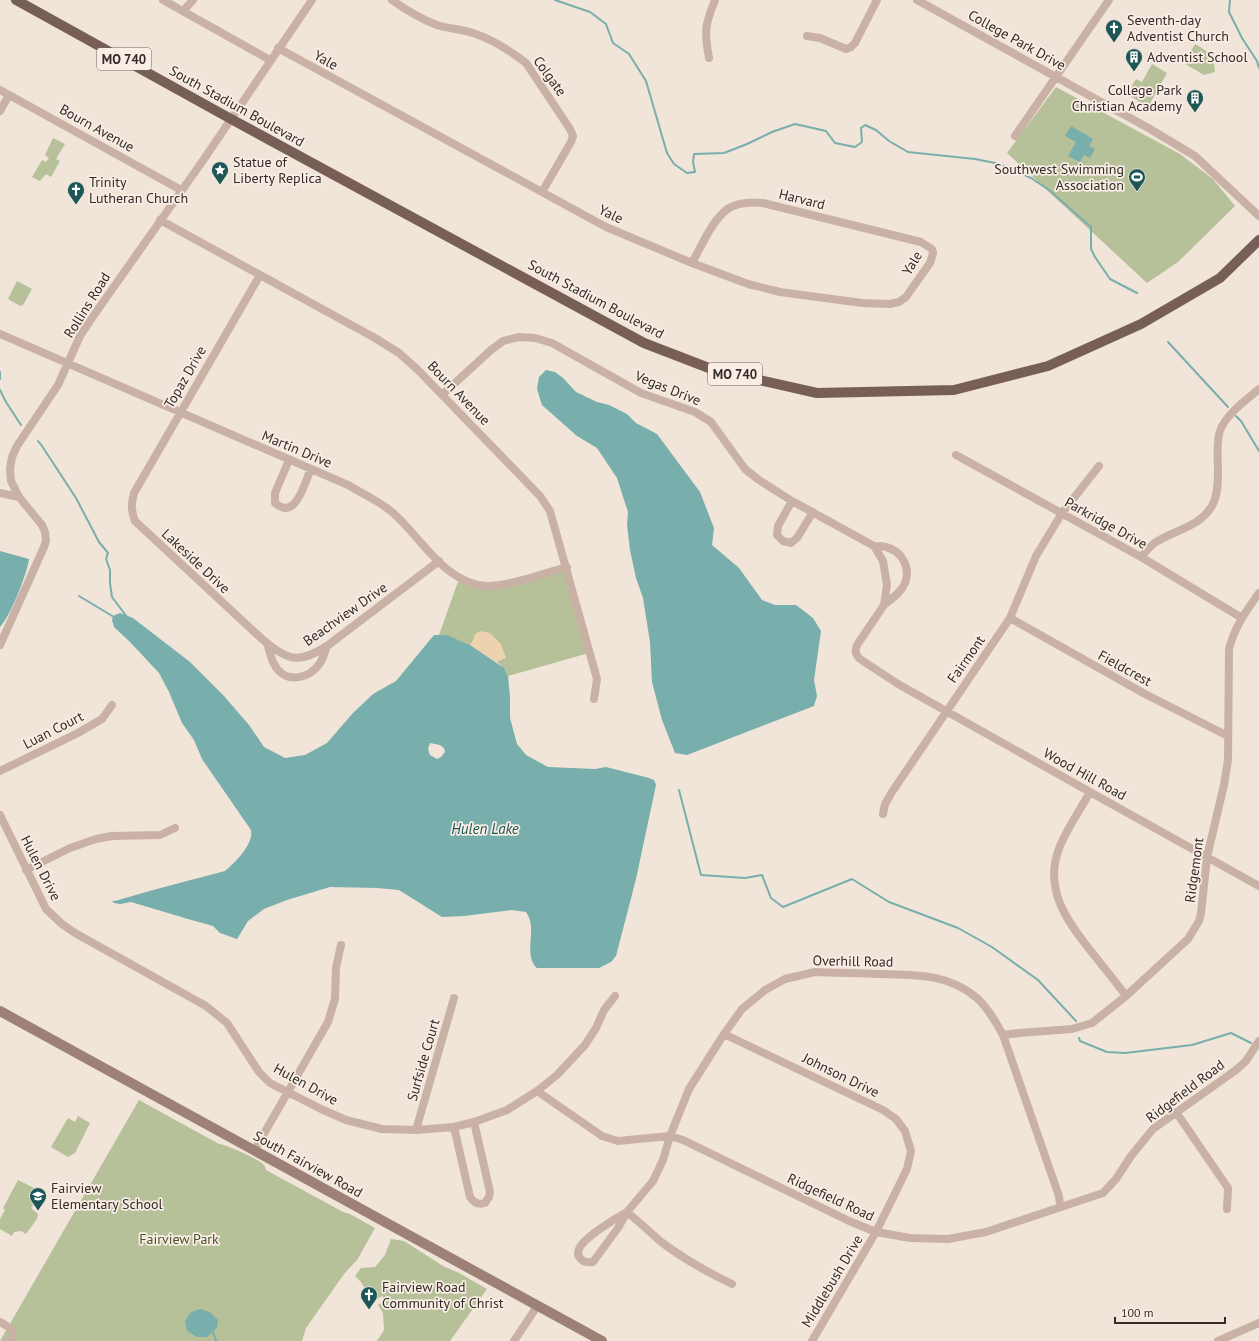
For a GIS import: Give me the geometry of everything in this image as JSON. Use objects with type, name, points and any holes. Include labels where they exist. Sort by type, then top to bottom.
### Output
[{"type":"main road","name":"South Stadium Boulevard","points":[[16,0],[231,119],[644,343],[714,370],[817,393],[954,390],[1048,366],[1141,324],[1220,278],[1259,240]]},
{"type":"street","points":[[164,0],[270,60]]},
{"type":"street","points":[[183,11],[193,0]]},
{"type":"street","name":"Rollins Road","points":[[0,645],[46,541],[45,532],[42,525],[19,497],[11,482],[10,469],[12,457],[17,446],[58,385],[80,336],[90,320],[231,119],[312,0]]},
{"type":"street","name":"Colgate","points":[[392,0],[403,8],[432,23],[440,26],[473,32],[526,63],[573,136],[542,192]]},
{"type":"street","points":[[709,58],[705,28],[715,0]]},
{"type":"street","points":[[807,36],[820,38],[846,49],[851,47],[855,43],[877,0]]},
{"type":"street","name":"College Park Drive","points":[[917,0],[1150,128],[1195,156],[1259,216]]},
{"type":"street","points":[[1015,136],[1056,77],[1104,2]]},
{"type":"street","name":"Yale","points":[[278,48],[606,226],[692,263],[748,284],[780,292],[862,303],[890,304],[899,302],[906,297],[930,262],[933,253],[932,249]]},
{"type":"street","name":"Bourn Avenue","points":[[0,90],[181,190]]},
{"type":"street","points":[[0,111],[9,95]]},
{"type":"street","name":"Harvard","points":[[692,263],[714,225],[722,215],[729,208],[751,202],[763,203],[921,242],[932,249]]},
{"type":"street","name":"Bourn Avenue","points":[[160,220],[375,338],[399,353],[443,394],[540,496],[550,511],[567,567],[597,679],[594,699]]},
{"type":"street","name":"Topaz Drive","points":[[134,493],[260,275]]},
{"type":"street","name":"Martin Drive","points":[[0,334],[179,413],[348,485],[378,501],[393,513],[446,569],[459,578],[473,584],[488,586],[503,584],[567,567]]},
{"type":"street","name":"Vegas Drive","points":[[443,394],[491,350],[503,342],[519,337],[535,338],[552,343],[641,393],[695,412],[711,422],[746,469],[759,480],[792,501],[874,546],[886,547],[895,551],[903,558],[907,567],[907,575],[905,584],[897,595],[884,605]]},
{"type":"street","points":[[1140,557],[1155,543],[1175,532],[1195,524],[1206,514],[1214,503],[1218,484],[1218,452],[1220,431],[1230,414],[1259,389]]},
{"type":"street","name":"Parkridge Drive","points":[[956,455],[1140,557],[1242,618]]},
{"type":"street","points":[[289,460],[275,493],[275,503],[281,508],[292,507],[296,502],[311,469]]},
{"type":"street","name":"Fairmont","points":[[883,814],[885,804],[892,792],[946,710],[1010,618],[1036,556],[1062,513],[1099,466]]},
{"type":"street","points":[[0,493],[19,497]]},
{"type":"street","name":"Lakeside Drive","points":[[134,493],[131,511],[135,521],[264,641]]},
{"type":"street","points":[[792,501],[778,526],[777,535],[783,541],[791,543],[797,538],[813,512]]},
{"type":"street","points":[[874,546],[883,561],[887,585],[884,605]]},
{"type":"street","name":"Beachview Drive","points":[[264,641],[288,657],[299,659],[314,654],[327,646],[439,561]]},
{"type":"street","name":"Ridgemont","points":[[1003,1035],[1072,1029],[1083,1027],[1092,1023],[1126,996],[1188,939],[1194,930],[1199,921],[1202,908],[1204,873],[1224,785],[1228,760],[1227,708],[1229,649],[1231,640],[1242,618],[1259,593]]},
{"type":"street","name":"Wood Hill Road","points":[[884,605],[857,645],[855,650],[856,655],[860,659],[898,684],[1259,886]]},
{"type":"street","name":"Fieldcrest","points":[[1010,618],[1145,694],[1228,736]]},
{"type":"street","points":[[264,641],[274,665],[281,673],[291,678],[301,678],[312,671],[320,663],[327,646]]},
{"type":"street","name":"Luan Court","points":[[0,771],[78,733],[102,719],[112,705]]},
{"type":"street","points":[[1090,792],[1060,846],[1055,864],[1054,880],[1057,896],[1063,912],[1078,936],[1126,996]]},
{"type":"street","name":"Hulen Drive","points":[[0,814],[46,909],[62,924],[75,933],[206,1006],[227,1023],[259,1072],[270,1082],[321,1109],[346,1120],[382,1129],[416,1130],[454,1127],[474,1122],[507,1110],[537,1091],[557,1074],[585,1045],[596,1028],[604,1010],[616,996]]},
{"type":"street","points":[[26,870],[70,848],[96,839],[112,836],[160,835],[175,828]]},
{"type":"street","points":[[254,1151],[328,1022],[335,1000],[336,968],[341,945]]},
{"type":"street","name":"Overhill Road","points":[[627,1212],[612,1220],[590,1237],[579,1248],[578,1255],[581,1260],[586,1263],[593,1262],[618,1228],[627,1212],[652,1180],[663,1160],[670,1136],[689,1089],[742,1009],[765,990],[785,979],[815,972],[925,975],[946,980],[962,988],[977,999],[990,1013],[1003,1035],[1058,1196],[1060,1206]]},
{"type":"street","name":"Surfside Court","points":[[416,1130],[454,998]]},
{"type":"street","name":"South Fairview Road","points":[[0,1011],[602,1341]]},
{"type":"street","name":"Johnson Drive","points":[[724,1034],[884,1110],[896,1119],[905,1131],[911,1151],[907,1170]]},
{"type":"street","name":"Ridgefield Road","points":[[537,1091],[602,1136],[618,1141],[670,1136],[683,1140],[849,1221],[876,1232],[910,1238],[948,1239],[986,1232],[1060,1206],[1103,1193],[1116,1179],[1131,1156],[1153,1129],[1236,1070],[1246,1061],[1259,1041]]},
{"type":"street","points":[[1176,1112],[1228,1188],[1227,1209]]},
{"type":"street","points":[[454,1127],[470,1197],[474,1202],[479,1204],[485,1203],[490,1192],[474,1122]]},
{"type":"street","name":"Middlebush Drive","points":[[812,1341],[876,1232],[907,1170]]},
{"type":"street","points":[[627,1212],[660,1241],[682,1256],[732,1284]]},
{"type":"street","points":[[514,1341],[538,1305]]},
{"type":"street","points":[[0,1322],[11,1328],[14,1334],[12,1341]]},
{"type":"street","points":[[1218,1341],[1259,1323]]},
{"type":"green space","points":[[1195,44],[1210,55],[1215,72],[1204,75],[1187,65],[1186,59]]},
{"type":"green space","points":[[1152,64],[1167,73],[1148,107],[1127,94],[1136,79],[1142,82]]},
{"type":"green space","name":"Southwest Swimming Association","points":[[1056,87],[1180,154],[1213,179],[1235,206],[1178,262],[1147,283],[1007,153]]},
{"type":"green space","points":[[53,138],[65,144],[56,159],[60,161],[51,177],[46,174],[40,181],[32,177],[42,160],[46,162],[49,158],[45,155]]},
{"type":"green space","points":[[17,281],[32,289],[23,305],[20,306],[8,299]]},
{"type":"green space","points":[[566,568],[589,653],[508,676],[505,670],[489,656],[456,639],[439,635],[459,579],[488,587]]},
{"type":"green space","name":"Fairview Park","points":[[139,1100],[219,1144],[255,1159],[264,1164],[266,1170],[375,1228],[357,1260],[344,1274],[306,1328],[302,1341],[0,1341]]},
{"type":"green space","points":[[78,1116],[90,1123],[75,1153],[68,1157],[51,1147],[68,1118],[75,1122]]},
{"type":"green space","points":[[18,1180],[44,1193],[39,1202],[34,1204],[31,1208],[38,1214],[37,1219],[26,1234],[21,1231],[14,1232],[12,1236],[0,1229],[0,1219],[5,1210],[3,1208]]},
{"type":"green space","points":[[391,1239],[404,1241],[443,1266],[459,1273],[487,1289],[450,1341],[377,1341],[384,1330],[383,1313],[378,1305],[385,1301],[382,1296],[372,1300],[361,1282],[355,1276],[361,1268],[375,1267],[385,1255]]},
{"type":"sand","points":[[480,631],[490,633],[501,644],[506,658],[496,662],[470,645],[475,634]]},
{"type":"water","points":[[1071,126],[1093,139],[1089,146],[1095,149],[1090,158],[1084,155],[1080,162],[1068,156],[1076,142],[1065,136]]},
{"type":"water","points":[[546,370],[555,372],[576,392],[627,414],[636,423],[657,434],[700,492],[714,528],[712,545],[739,568],[762,600],[775,605],[796,605],[813,618],[821,631],[814,680],[817,696],[814,706],[687,755],[675,753],[662,720],[652,682],[650,642],[643,598],[636,578],[630,550],[627,525],[628,512],[617,478],[597,448],[577,436],[542,405],[537,389],[539,377]]},
{"type":"water","points":[[0,551],[29,559],[18,595],[0,627]]},
{"type":"water","name":"Hulen Lake","points":[[120,613],[133,618],[190,662],[224,696],[249,725],[264,747],[285,758],[305,755],[327,743],[353,713],[373,694],[396,681],[434,635],[447,635],[470,645],[504,668],[508,676],[510,718],[517,744],[526,755],[548,767],[595,769],[606,767],[654,780],[656,785],[636,879],[616,956],[611,962],[599,968],[537,968],[532,959],[530,949],[531,925],[530,919],[526,912],[512,910],[442,917],[399,890],[330,887],[287,900],[264,909],[248,921],[237,939],[220,933],[213,926],[131,902],[120,904],[114,903],[112,901],[225,871],[234,863],[247,847],[250,841],[251,830],[202,759],[194,740],[182,723],[159,673],[114,627],[112,620],[113,616]],"holes":[[[430,743],[440,745],[444,748],[445,752],[437,759],[430,755],[428,749]]]},
{"type":"water","points":[[201,1309],[210,1312],[218,1320],[217,1328],[207,1337],[197,1337],[187,1331],[185,1321],[191,1312]]},
{"type":"waterway","points":[[555,0],[590,12],[606,24],[613,43],[629,54],[646,81],[667,153],[674,164],[687,173],[695,172],[693,162],[694,154],[724,153],[772,132],[795,124],[826,131],[835,143],[855,147],[862,142],[861,128],[865,125],[876,130],[889,141],[908,152],[975,159],[995,163],[1031,178],[1049,190],[1091,227],[1091,249],[1110,279],[1137,293]]},
{"type":"waterway","points":[[1230,0],[1229,12],[1242,38],[1257,61],[1259,68]]},
{"type":"waterway","points":[[1168,342],[1228,407]]},
{"type":"waterway","points":[[0,372],[0,379]]},
{"type":"waterway","points":[[0,390],[21,425]]},
{"type":"waterway","points":[[1236,416],[1241,421],[1259,451]]},
{"type":"waterway","points":[[38,441],[76,498],[99,542],[108,553],[106,559],[110,570],[112,597],[127,617]]},
{"type":"waterway","points":[[79,596],[114,617]]},
{"type":"waterway","points":[[679,790],[701,875],[745,878],[762,875],[771,898],[783,907],[852,879],[889,902],[958,928],[992,947],[1038,980],[1076,1021]]},
{"type":"waterway","points":[[1079,1038],[1080,1041],[1107,1052],[1125,1053],[1192,1045],[1231,1033],[1251,1043]]},
{"type":"waterway","points":[[213,1332],[216,1341]]},
{"type":"place","name":"Seventh-day Adventist Church","points":[[1114,43]]},
{"type":"place","name":"Adventist School","points":[[1134,72]]},
{"type":"place","name":"College Park Christian Academy","points":[[1195,113]]},
{"type":"place","name":"Statue of Liberty Replica","points":[[220,185]]},
{"type":"place","name":"Southwest Swimming Association","points":[[1137,192]]},
{"type":"place","name":"Trinity Lutheran Church","points":[[76,205]]},
{"type":"place","name":"Fairview Elementary School","points":[[38,1211]]},
{"type":"place","name":"Fairview Road Community of Christ","points":[[369,1310]]}]
